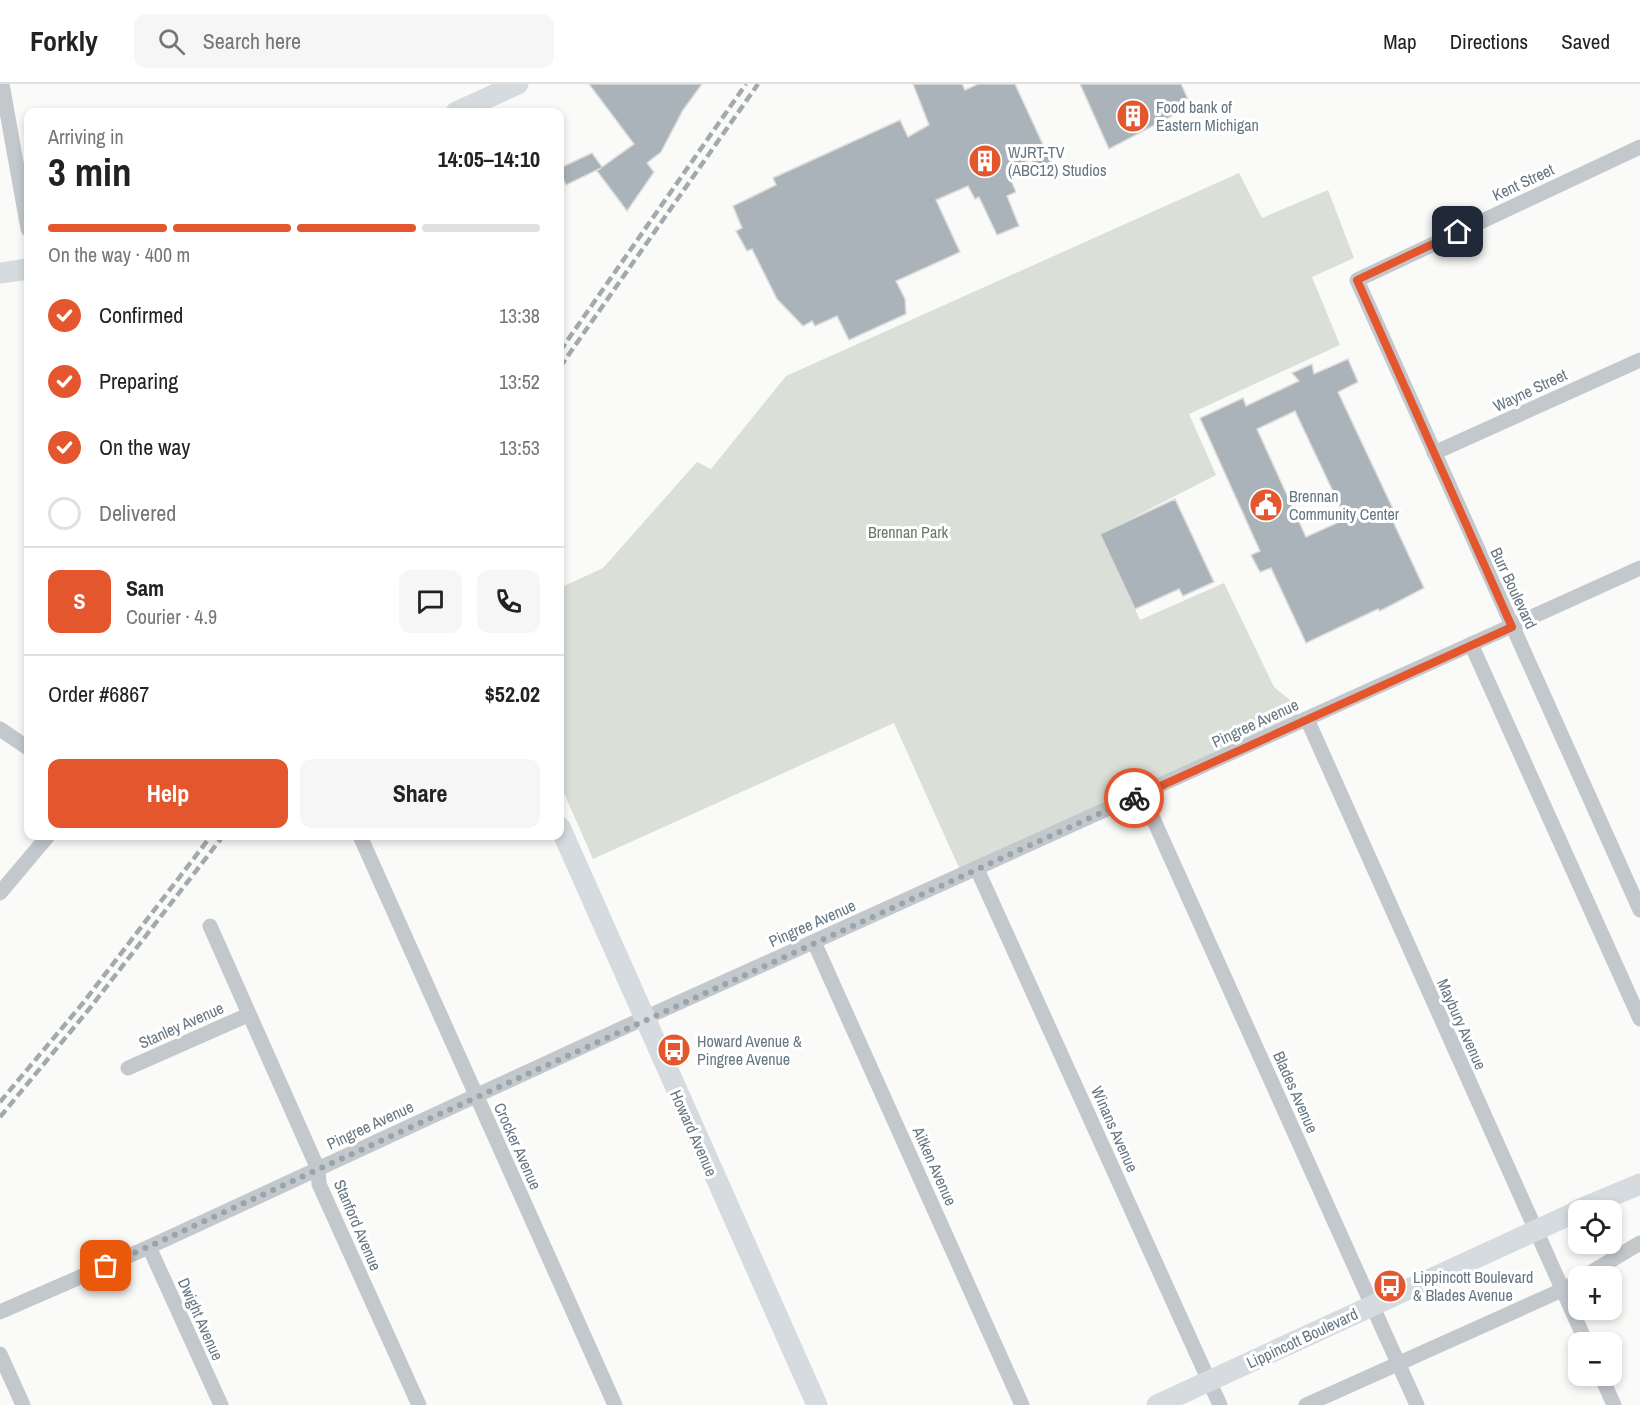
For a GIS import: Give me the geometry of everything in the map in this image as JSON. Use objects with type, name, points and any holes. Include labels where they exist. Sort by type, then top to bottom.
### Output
[{"type":"street","points":[[2,84],[24,207]]},
{"type":"street","points":[[465,108],[518,84]]},
{"type":"street","name":"Kent Street","points":[[1357,280],[1640,147]]},
{"type":"street","points":[[0,273],[24,270]]},
{"type":"street","name":"Burr Boulevard","points":[[1357,280],[1640,910]]},
{"type":"street","name":"Wayne Street","points":[[1434,453],[1640,360]]},
{"type":"street","name":"Pingree Avenue","points":[[0,1312],[149,1247],[814,942],[1640,568]]},
{"type":"street","points":[[1471,644],[1640,1019]]},
{"type":"street","name":"Maybury Avenue","points":[[1307,719],[1533,1230],[1581,1332]]},
{"type":"street","points":[[0,729],[24,745]]},
{"type":"street","name":"Blades Avenue","points":[[1142,794],[1417,1405]]},
{"type":"street","name":"Howard Avenue","points":[[564,837],[643,1020],[817,1405]]},
{"type":"street","points":[[0,893],[45,840]]},
{"type":"street","name":"Crocker Avenue","points":[[362,840],[615,1405]]},
{"type":"street","name":"Winans Avenue","points":[[977,868],[1220,1405]]},
{"type":"street","name":"Stanford Avenue","points":[[210,926],[318,1169],[319,1184],[418,1405]]},
{"type":"street","name":"Aitken Avenue","points":[[814,942],[1022,1405]]},
{"type":"street","name":"Stanley Avenue","points":[[128,1068],[248,1015]]},
{"type":"street","name":"Lippincott Boulevard","points":[[1603,1200],[1640,1184]]},
{"type":"street","name":"Lippincott Boulevard","points":[[1157,1405],[1568,1215]]},
{"type":"street","points":[[1602,1266],[1640,1243]]},
{"type":"street","name":"Dwight Avenue","points":[[149,1247],[221,1405]]},
{"type":"street","points":[[1306,1405],[1568,1287]]},
{"type":"street","points":[[0,1354],[23,1405]]},
{"type":"street","points":[[1605,1386],[1614,1405]]},
{"type":"green space","name":"Brennan Park","points":[[1239,173],[1262,218],[1328,190],[1354,258],[1312,277],[1340,345],[1189,414],[1216,475],[1101,534],[1140,620],[1224,583],[1274,687],[1290,700],[1298,716],[960,870],[894,723],[593,859],[564,793],[564,586],[603,568],[697,462],[711,469],[786,376]]},
{"type":"building","points":[[589,84],[702,84],[683,110],[661,152],[647,163],[654,172],[627,211],[597,171],[601,168],[566,185],[564,166],[592,153],[602,167],[634,144]]},
{"type":"building","points":[[913,84],[962,84],[965,90],[978,84],[1015,84],[1051,162],[1036,169],[1032,159],[1007,171],[1016,192],[1007,196],[1019,226],[997,235],[979,197],[975,199],[968,186],[936,200],[960,252],[896,281],[905,299],[906,314],[849,340],[837,316],[815,326],[812,321],[803,326],[777,299],[752,249],[747,251],[736,231],[742,228],[733,206],[776,185],[773,178],[900,120],[908,137],[929,125]]},
{"type":"building","name":"Food bank of Eastern Michigan","points":[[1080,84],[1181,84],[1191,106],[1109,149]]},
{"type":"building","name":"Brennan Community Center","points":[[1348,359],[1358,382],[1338,392],[1394,511],[1389,513],[1424,588],[1380,611],[1378,609],[1306,643],[1271,568],[1260,572],[1251,555],[1260,551],[1200,418],[1243,398],[1246,406],[1299,381],[1292,373],[1312,364],[1314,374]],"holes":[[[1295,411],[1346,519],[1306,537],[1257,429]]]},
{"type":"building","points":[[1175,499],[1214,582],[1183,596],[1179,589],[1135,609],[1100,534]]},
{"type":"railway","points":[[564,345],[746,84]]},
{"type":"railway","points":[[564,361],[758,84]]},
{"type":"railway","points":[[0,1102],[83,1003],[208,840]]},
{"type":"railway","points":[[0,1117],[90,1008],[220,840]]},
{"type":"way so far","points":[[106,1266],[627,1026],[1134,798]]},
{"type":"place","name":"Food bank of Eastern Michigan","points":[[1133,116]]},
{"type":"place","name":"WJRT-TV (ABC12) Studios","points":[[985,161]]},
{"type":"place","name":"Brennan Community Center","points":[[1266,505]]},
{"type":"place","name":"Howard Avenue & Pingree Avenue","points":[[674,1050]]},
{"type":"place","name":"Lippincott Boulevard & Blades Avenue","points":[[1390,1286]]},
{"type":"route","points":[[1134,798],[1512,627],[1357,280],[1458,232]]}]
